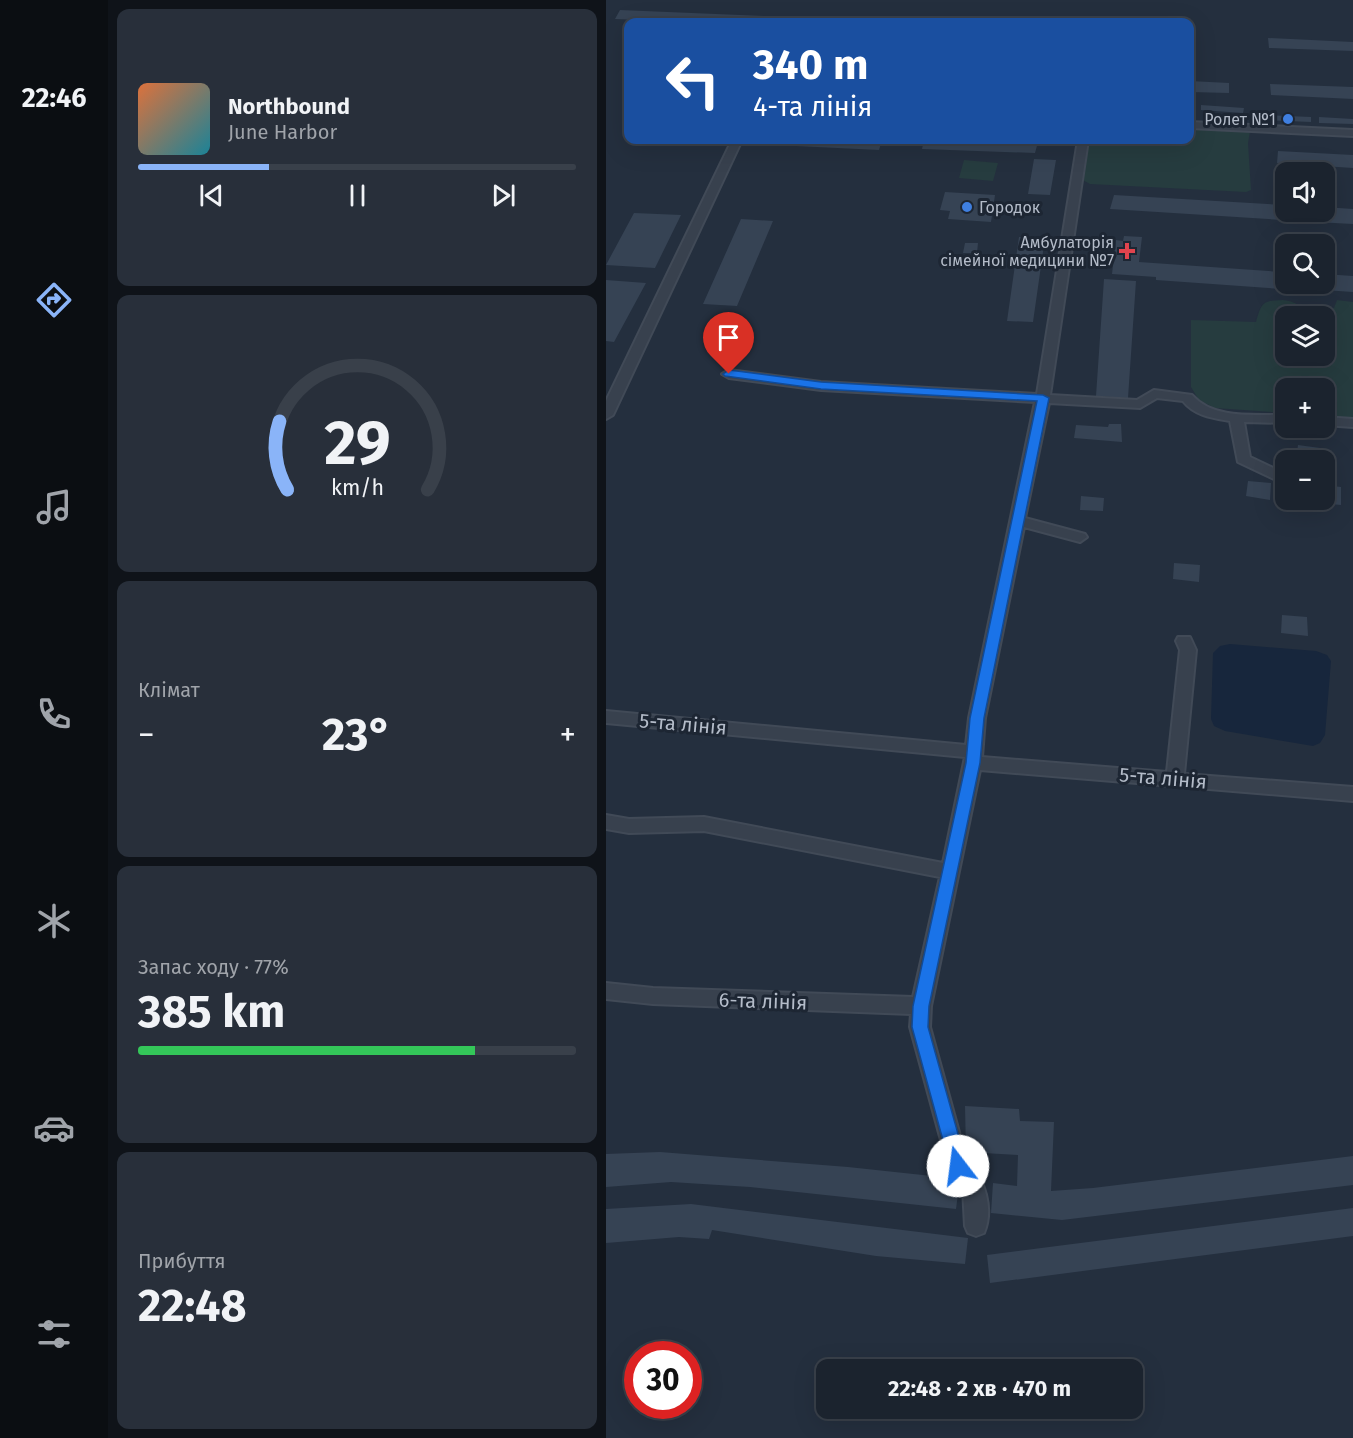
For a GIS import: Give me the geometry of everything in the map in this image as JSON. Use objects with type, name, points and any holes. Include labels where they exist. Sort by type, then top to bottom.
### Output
[{"type":"street","points":[[1194,125],[1353,133]]},
{"type":"street","points":[[606,415],[735,144]]},
{"type":"street","points":[[976,1226],[976,1190],[968,1174],[958,1166],[920,1027],[921,1006],[974,758],[977,718],[1043,398],[1082,144]]},
{"type":"street","points":[[729,374],[821,386],[1140,404],[1154,394],[1174,395],[1187,398],[1194,406],[1212,414],[1236,418],[1275,419]]},
{"type":"street","points":[[1236,418],[1240,429],[1243,459],[1275,474]]},
{"type":"street","points":[[1335,422],[1353,423]]},
{"type":"street","points":[[1018,521],[1080,537]]},
{"type":"street","points":[[1174,779],[1188,650],[1184,640]]},
{"type":"street","name":"5-та лінія","points":[[606,717],[1174,779],[1353,794]]},
{"type":"street","points":[[606,822],[629,826],[704,824],[950,872]]},
{"type":"street","name":"6-та лінія","points":[[606,991],[653,996],[921,1006]]},
{"type":"green space","points":[[1194,129],[1250,131],[1248,143],[1251,190],[1246,192],[1090,184],[1081,179],[1088,144],[1194,144]]},
{"type":"green space","points":[[964,160],[998,163],[993,181],[959,178]]},
{"type":"green space","points":[[1283,300],[1300,306],[1275,306],[1275,366],[1335,366],[1335,306],[1337,300],[1353,302],[1353,418],[1335,417],[1335,378],[1275,378],[1275,412],[1215,408],[1199,400],[1191,387],[1191,320],[1256,322],[1260,310],[1267,302]]},
{"type":"water","points":[[1230,644],[1316,651],[1327,655],[1331,661],[1325,735],[1320,743],[1313,746],[1225,731],[1214,726],[1211,719],[1213,653],[1220,646]]},
{"type":"building","points":[[620,10],[786,17],[785,18],[615,19]]},
{"type":"building","points":[[1268,38],[1353,42],[1353,51],[1269,48]]},
{"type":"building","points":[[1194,81],[1229,83],[1229,93],[1194,92]]},
{"type":"building","points":[[1270,84],[1353,87],[1353,99],[1271,95]]},
{"type":"building","points":[[1201,105],[1244,108],[1243,113],[1201,110]]},
{"type":"building","name":"Ролет №1","points":[[1264,115],[1311,117],[1311,122],[1264,120]]},
{"type":"building","points":[[1319,117],[1353,119],[1353,124],[1319,123]]},
{"type":"building","points":[[775,144],[881,144],[879,150]]},
{"type":"building","points":[[923,144],[1037,144],[1035,153],[922,149]]},
{"type":"building","points":[[1278,151],[1353,155],[1353,168],[1335,167],[1335,162],[1277,162]]},
{"type":"building","points":[[1034,159],[1056,160],[1050,195],[1028,194]]},
{"type":"building","name":"Городок","points":[[945,192],[995,195],[991,222],[948,219],[950,211],[940,210]]},
{"type":"building","points":[[1114,195],[1275,205],[1275,219],[1110,209]]},
{"type":"building","points":[[1335,208],[1353,209],[1353,224],[1315,222],[1335,222]]},
{"type":"building","points":[[634,213],[681,215],[655,268],[606,265]]},
{"type":"building","points":[[741,219],[773,221],[737,306],[703,304]]},
{"type":"building","points":[[1124,236],[1142,237],[1139,262],[1275,272],[1275,288],[1156,280],[1156,277],[1112,274],[1116,240],[1123,241]]},
{"type":"building","points":[[1019,237],[1045,238],[1033,322],[1007,321]]},
{"type":"building","points":[[965,243],[978,243],[977,253],[963,253]]},
{"type":"building","points":[[1335,275],[1353,276],[1353,292],[1335,291]]},
{"type":"building","points":[[1104,279],[1136,281],[1128,398],[1096,396]]},
{"type":"building","points":[[606,280],[646,283],[614,342],[606,341]]},
{"type":"building","points":[[1109,424],[1121,424],[1122,442],[1074,438],[1076,425],[1108,427]]},
{"type":"building","points":[[1298,445],[1320,448],[1320,450],[1297,450]]},
{"type":"building","points":[[1248,481],[1271,483],[1270,500],[1246,496]]},
{"type":"building","points":[[1335,486],[1341,487],[1341,505],[1335,504]]},
{"type":"building","points":[[1081,496],[1104,498],[1103,511],[1080,510]]},
{"type":"building","points":[[1174,563],[1200,565],[1199,582],[1173,579]]},
{"type":"building","points":[[1282,615],[1307,617],[1308,636],[1281,633]]},
{"type":"building","points":[[965,1106],[1019,1109],[1020,1121],[1054,1122],[1051,1191],[1093,1188],[1353,1156],[1353,1185],[1062,1220],[991,1213],[993,1183],[1017,1186],[1018,1155],[966,1152]]},
{"type":"building","points":[[660,1152],[848,1167],[960,1179],[956,1209],[750,1187],[671,1182],[606,1187],[606,1154]]},
{"type":"building","points":[[691,1204],[968,1238],[965,1264],[876,1256],[712,1230],[709,1239],[679,1237],[606,1243],[606,1209]]},
{"type":"building","points":[[1353,1208],[1353,1236],[990,1283],[987,1255]]},
{"type":"place","name":"Ролет №1","points":[[1288,119]]},
{"type":"place","name":"Городок","points":[[967,207]]},
{"type":"place","name":"Амбулаторія сімейної медицини №7","points":[[1127,251]]},
{"type":"route","points":[[729,374],[821,386],[876,387],[1043,398],[977,718],[973,763],[921,1006],[920,1027],[958,1166]]}]
